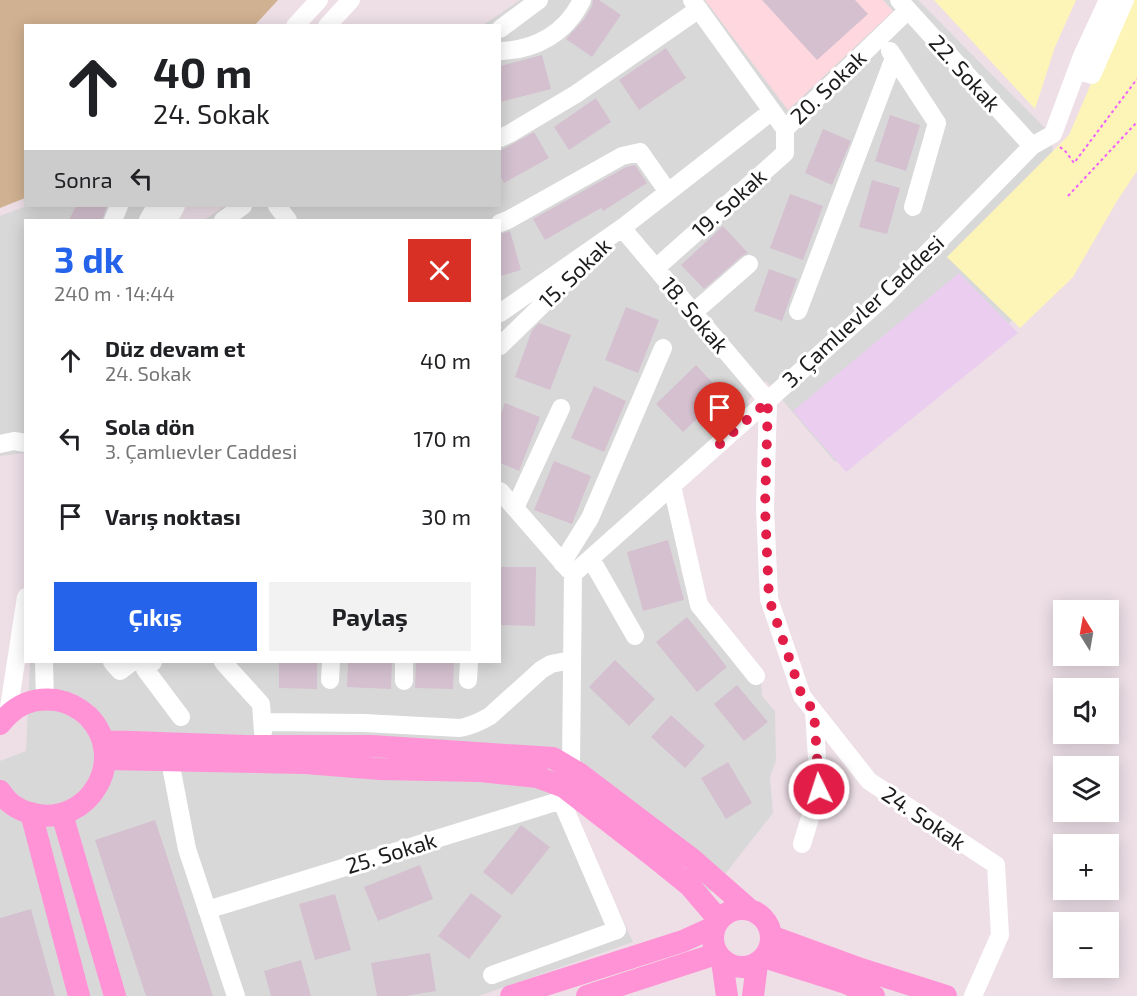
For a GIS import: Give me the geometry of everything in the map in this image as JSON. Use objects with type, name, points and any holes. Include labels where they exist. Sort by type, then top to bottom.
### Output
[{"type":"main road","points":[[3,799],[25,812],[43,816],[62,814],[79,807],[93,794],[102,778],[104,750],[95,724],[81,710],[64,701],[45,699],[25,703],[4,719]]},
{"type":"main road","points":[[104,750],[372,746],[553,758],[580,774],[692,859],[764,920],[771,936],[769,951],[761,961],[749,967],[740,968],[730,966],[719,958]]},
{"type":"main road","points":[[104,750],[170,761],[305,763],[381,769],[480,771],[537,777],[564,787],[568,798],[653,856],[690,886],[716,923]]},
{"type":"main road","points":[[31,813],[79,996]]},
{"type":"main road","points":[[62,814],[115,996]]},
{"type":"main road","points":[[511,996],[683,941],[716,923],[733,910],[750,910]]},
{"type":"main road","points":[[716,923],[712,936],[713,946],[719,958],[727,996]]},
{"type":"main road","points":[[771,936],[861,969],[946,996]]},
{"type":"main road","points":[[588,996],[719,958]]},
{"type":"main road","points":[[753,996],[761,961]]},
{"type":"main road","points":[[761,961],[846,983],[874,996]]},
{"type":"street","points":[[298,24],[319,0]]},
{"type":"street","points":[[329,24],[351,0]]},
{"type":"street","points":[[501,28],[539,0]]},
{"type":"street","points":[[501,51],[521,49],[549,38],[571,19],[582,0]]},
{"type":"street","name":"3. Çamlıevler Caddesi","points":[[568,568],[591,559],[768,401],[885,296],[1039,142],[1053,134],[1077,70],[1108,0]]},
{"type":"street","points":[[1077,70],[1092,75],[1125,0]]},
{"type":"street","points":[[501,138],[576,94],[695,5]]},
{"type":"street","name":"20. Sokak","points":[[695,5],[785,129],[881,37],[904,5]]},
{"type":"street","name":"22. Sokak","points":[[904,5],[1039,142]]},
{"type":"street","points":[[881,37],[937,123],[913,207]]},
{"type":"street","points":[[798,311],[894,58]]},
{"type":"street","points":[[622,228],[772,111]]},
{"type":"street","name":"19. Sokak","points":[[656,268],[785,153],[785,129]]},
{"type":"street","points":[[501,223],[622,156],[640,152],[668,192]]},
{"type":"street","points":[[224,219],[242,207]]},
{"type":"street","points":[[278,207],[287,219]]},
{"type":"street","name":"18. Sokak","points":[[622,228],[768,401]]},
{"type":"street","name":"15. Sokak","points":[[501,312],[622,228]]},
{"type":"street","name":"15. Sokak","points":[[501,345],[622,228]]},
{"type":"street","points":[[693,313],[749,264]]},
{"type":"street","points":[[571,768],[568,568],[663,348]]},
{"type":"street","name":"24. Sokak","points":[[768,401],[765,507],[769,599],[802,696],[869,781],[996,865],[1000,935],[973,996]]},
{"type":"street","points":[[515,508],[561,408]]},
{"type":"street","points":[[0,444],[14,441],[24,443]]},
{"type":"street","points":[[672,486],[699,605],[756,676]]},
{"type":"street","points":[[501,492],[568,568]]},
{"type":"street","points":[[591,559],[635,636]]},
{"type":"street","points":[[4,719],[24,608]]},
{"type":"street","points":[[263,722],[468,727],[490,716],[540,670],[551,664],[571,660]]},
{"type":"street","points":[[44,663],[45,699]]},
{"type":"street","points":[[113,663],[120,671],[131,663]]},
{"type":"street","points":[[152,663],[145,669],[181,717]]},
{"type":"street","points":[[224,663],[261,704],[264,746]]},
{"type":"street","points":[[330,680],[331,663]]},
{"type":"street","points":[[404,663],[404,681]]},
{"type":"street","points":[[468,680],[469,663]]},
{"type":"street","points":[[802,844],[819,789],[814,711]]},
{"type":"street","points":[[170,761],[187,849],[236,996]]},
{"type":"street","points":[[492,975],[617,930],[568,798]]},
{"type":"street","name":"25. Sokak","points":[[207,910],[568,798]]},
{"type":"path","points":[[1039,142],[1066,152],[1074,163],[1137,80]]},
{"type":"path","points":[[1068,196],[1137,122]]},
{"type":"shaded area","points":[[0,0],[278,0],[256,24],[24,24],[24,198],[0,208]]},
{"type":"shaded area","points":[[520,0],[918,0],[1052,135],[1057,285],[835,462],[766,381],[747,402],[750,405],[671,490],[681,570],[688,596],[761,679],[762,696],[775,711],[776,761],[770,777],[773,813],[711,892],[563,792],[633,942],[479,996],[0,996],[0,761],[26,751],[30,663],[501,663],[501,219],[206,219],[224,207],[501,207],[501,24],[484,24]]},
{"type":"shaded area","points":[[705,0],[883,0],[893,11],[788,110]]},
{"type":"shaded area","points":[[934,0],[1076,0],[1055,47],[1035,109]]},
{"type":"shaded area","points":[[1127,0],[1137,0],[1137,171],[1073,277],[1020,328],[947,257],[1069,135]]},
{"type":"shaded area","points":[[24,207],[161,207],[156,219],[24,219],[24,453],[0,456],[0,216]]},
{"type":"shaded area","points":[[959,273],[1018,333],[846,472],[793,411]]},
{"type":"building","points":[[593,0],[599,0],[621,15],[592,57],[566,39],[584,19]]},
{"type":"building","points":[[762,0],[855,0],[868,14],[817,60]]},
{"type":"building","points":[[666,48],[686,78],[639,110],[619,80]]},
{"type":"building","points":[[542,55],[551,89],[501,102],[501,66]]},
{"type":"building","points":[[596,98],[611,122],[569,150],[554,127]]},
{"type":"building","points":[[890,115],[920,125],[906,171],[875,161]]},
{"type":"building","points":[[823,129],[851,141],[832,185],[805,173]]},
{"type":"building","points":[[534,132],[549,158],[504,183],[501,177],[501,150]]},
{"type":"building","points":[[635,165],[647,183],[603,211],[601,208],[545,240],[533,219],[626,167]]},
{"type":"building","points":[[872,180],[900,188],[887,234],[859,227]]},
{"type":"building","points":[[790,194],[823,206],[803,260],[770,248]]},
{"type":"building","points":[[76,207],[107,207],[102,219],[70,219]]},
{"type":"building","points":[[723,226],[748,253],[704,289],[681,265]]},
{"type":"building","points":[[510,231],[521,270],[501,276],[501,234]]},
{"type":"building","points":[[769,269],[797,279],[782,321],[754,311]]},
{"type":"building","points":[[626,307],[659,320],[638,373],[605,360]]},
{"type":"building","points":[[539,323],[571,335],[550,390],[515,377],[532,330]]},
{"type":"building","points":[[696,365],[723,394],[683,432],[656,404]]},
{"type":"building","points":[[594,386],[626,401],[604,452],[571,438]]},
{"type":"building","points":[[505,403],[540,417],[519,471],[501,463],[501,413]]},
{"type":"building","points":[[554,461],[591,476],[572,524],[534,510]]},
{"type":"building","points":[[668,540],[684,600],[643,611],[627,552]]},
{"type":"building","points":[[501,567],[536,567],[535,626],[501,625]]},
{"type":"building","points":[[687,617],[727,667],[697,692],[656,642]]},
{"type":"building","points":[[615,660],[655,699],[629,726],[589,687]]},
{"type":"building","points":[[279,663],[317,663],[317,689],[279,688]]},
{"type":"building","points":[[348,663],[392,663],[391,689],[347,687]]},
{"type":"building","points":[[416,663],[454,663],[453,689],[415,688]]},
{"type":"building","points":[[737,685],[768,722],[744,741],[714,704]]},
{"type":"building","points":[[671,715],[705,746],[685,768],[651,737]]},
{"type":"building","points":[[728,762],[752,803],[726,819],[701,778]]},
{"type":"building","points":[[155,820],[213,996],[146,996],[95,840]]},
{"type":"building","points":[[521,825],[550,847],[512,895],[483,872]]},
{"type":"building","points":[[420,865],[433,899],[378,921],[364,887]]},
{"type":"building","points":[[471,893],[502,916],[469,959],[438,936]]},
{"type":"building","points":[[335,894],[351,950],[315,960],[299,904]]},
{"type":"building","points":[[31,909],[55,996],[0,996],[0,918]]},
{"type":"building","points":[[430,953],[436,991],[405,996],[377,996],[371,963]]},
{"type":"building","points":[[301,960],[311,996],[271,996],[264,971]]},
{"type":"route","points":[[720,444],[768,401],[765,507],[769,599],[802,696],[814,711],[819,789]]}]
